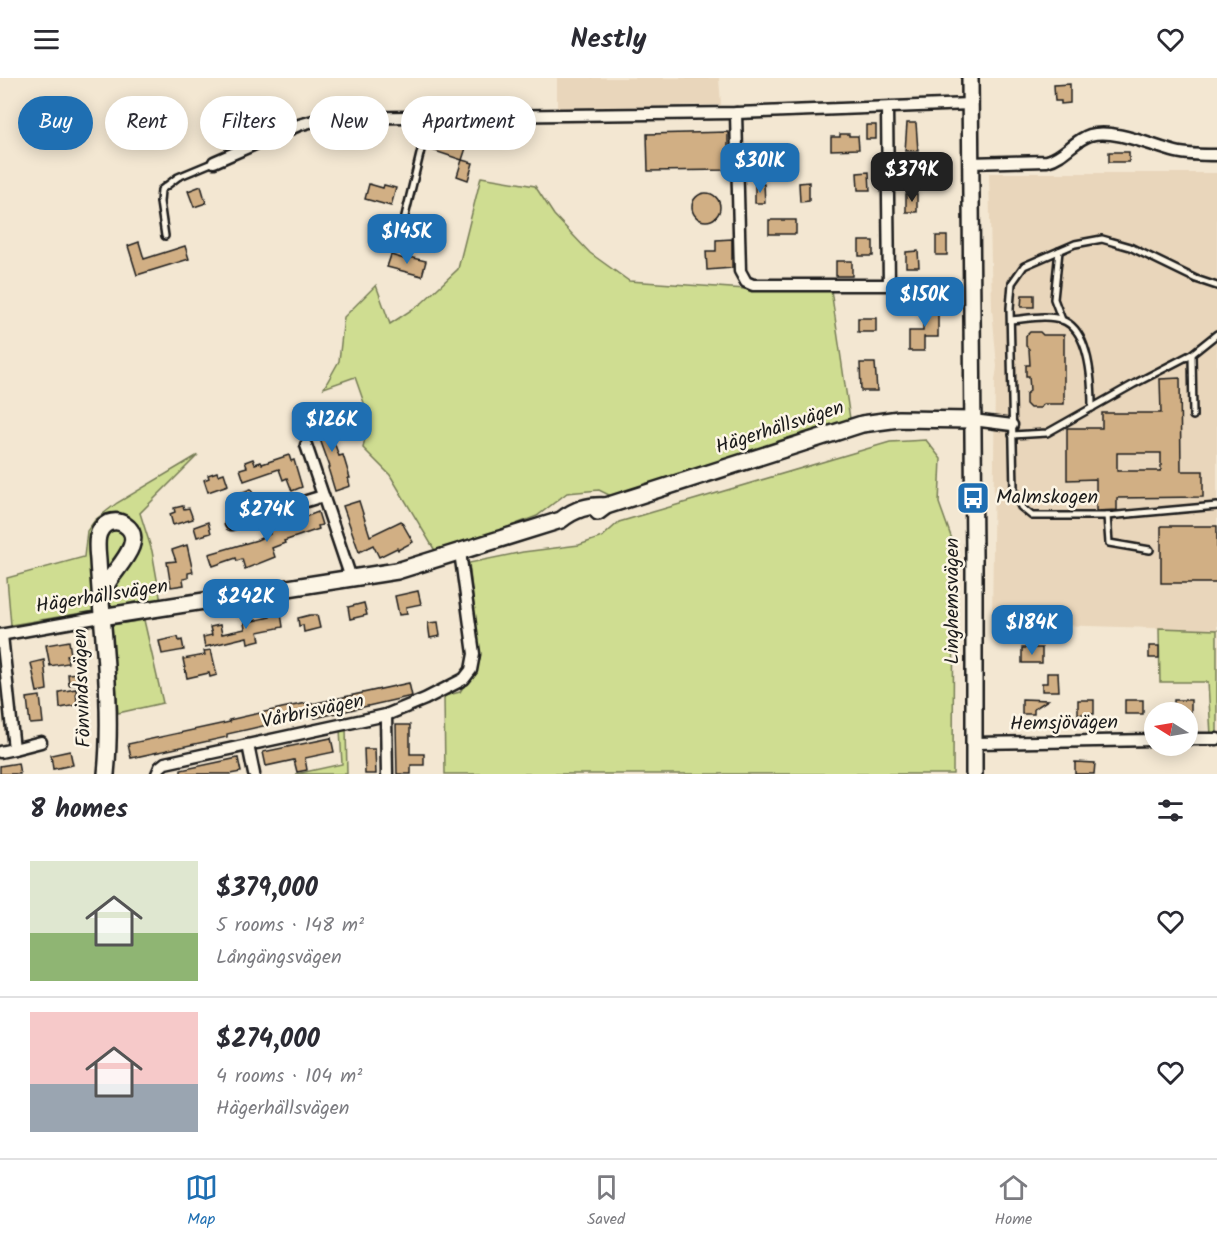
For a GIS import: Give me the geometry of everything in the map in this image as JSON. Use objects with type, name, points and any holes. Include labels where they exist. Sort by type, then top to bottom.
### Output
[{"type":"street","name":"Linghemsvägen","points":[[970,78],[974,774]]},
{"type":"street","points":[[536,116],[736,113],[970,104]]},
{"type":"street","points":[[887,108],[889,285]]},
{"type":"street","points":[[736,113],[740,271],[746,282],[753,285],[889,285],[949,288]]},
{"type":"street","points":[[214,162],[299,125],[317,120],[401,117]]},
{"type":"street","points":[[970,163],[1047,161],[1057,158],[1089,136],[1104,134],[1177,152],[1217,155]]},
{"type":"street","name":"Hägerhällsvägen","points":[[14,749],[1,635],[101,617],[397,571],[561,520],[575,521],[594,515],[606,506],[861,424],[899,419],[973,420]]},
{"type":"street","points":[[973,420],[1012,430]]},
{"type":"street","points":[[306,445],[351,578]]},
{"type":"street","points":[[231,524],[323,496]]},
{"type":"street","name":"Vårbrisvägen","points":[[157,774],[165,763],[386,715],[454,686],[464,679],[471,670],[474,654],[460,552]]},
{"type":"street","name":"Fönvindsvägen","points":[[100,599],[108,714],[106,774]]},
{"type":"street","name":"Vårbrisvägen","points":[[386,715],[387,774]]},
{"type":"street","points":[[1198,739],[1217,739]]},
{"type":"street","name":"Hemsjövägen","points":[[974,743],[1144,740]]},
{"type":"street","points":[[0,752],[41,742]]},
{"type":"street","name":"Vårbrisvägen","points":[[248,745],[254,774]]},
{"type":"lane","points":[[398,245],[421,150]]},
{"type":"lane","points":[[165,236],[160,202],[161,190],[178,177],[214,162]]},
{"type":"lane","points":[[1217,286],[1196,279],[1130,247],[1102,239],[1075,244],[1024,266],[1012,284],[1011,320],[1014,490],[1021,507],[1032,516],[1107,516],[1217,506]]},
{"type":"lane","points":[[1059,251],[1054,299],[1062,320],[1076,331],[1089,359],[1092,408]]},
{"type":"lane","points":[[1011,320],[1062,320]]},
{"type":"lane","points":[[1012,430],[1047,433],[1192,354],[1217,334]]},
{"type":"lane","points":[[1192,354],[1193,416]]},
{"type":"lane","points":[[1107,516],[1109,543],[1150,550]]},
{"type":"shaded area","points":[[557,78],[719,78],[721,105],[557,108]]},
{"type":"shaded area","points":[[989,173],[1217,173],[1217,630],[992,623],[997,367],[992,308]]},
{"type":"green space","points":[[481,177],[535,186],[554,215],[590,253],[629,281],[746,289],[831,290],[850,419],[611,496],[599,490],[567,493],[537,516],[437,554],[390,475],[363,448],[369,417],[355,377],[324,388],[339,361],[344,317],[376,285],[390,324],[422,303],[458,269]]},
{"type":"green space","points":[[926,440],[941,459],[939,503],[954,545],[953,774],[445,774],[444,696],[460,692],[480,660],[469,563],[523,552],[579,545],[602,537],[619,522],[890,442]]},
{"type":"green space","points":[[198,455],[140,513],[152,551],[161,602],[111,609],[109,607],[114,587],[135,558],[140,548],[141,537],[133,521],[113,514],[104,518],[94,611],[11,625],[7,578],[84,557],[87,531],[95,520],[117,503]]},
{"type":"green space","points":[[115,530],[123,532],[128,541],[106,575],[105,541],[110,532]]},
{"type":"green space","points":[[144,620],[163,703],[118,713],[112,625]]},
{"type":"green space","points":[[1159,628],[1217,630],[1217,736],[1211,736],[1208,682],[1160,682]]},
{"type":"green space","points":[[346,727],[347,774],[296,774],[342,764],[340,729]]},
{"type":"building","points":[[1070,84],[1070,103],[1061,104],[1061,101],[1055,101],[1054,85]]},
{"type":"building","points":[[907,123],[916,123],[918,151],[905,151]]},
{"type":"building","points":[[866,125],[876,125],[876,139],[866,139]]},
{"type":"building","points":[[728,132],[728,170],[648,171],[647,134]]},
{"type":"building","points":[[840,134],[858,136],[859,149],[831,150],[831,137],[840,137]]},
{"type":"building","points":[[432,150],[465,150],[462,160]]},
{"type":"building","points":[[1109,152],[1129,152],[1129,162],[1109,162]]},
{"type":"building","points":[[462,160],[473,163],[468,180],[457,176]]},
{"type":"building","points":[[869,172],[870,190],[858,190],[857,173]]},
{"type":"building","points":[[809,182],[809,201],[800,202],[799,183]]},
{"type":"building","points":[[369,184],[383,188],[384,185],[396,188],[391,206],[365,199]]},
{"type":"building","points":[[755,184],[764,184],[765,203],[755,203]]},
{"type":"building","points":[[201,186],[206,203],[194,207],[188,191]]},
{"type":"building","points":[[706,193],[716,197],[720,207],[716,217],[706,221],[696,217],[692,207],[696,197]]},
{"type":"building","points":[[906,194],[917,194],[917,212],[906,212]]},
{"type":"building","points":[[769,220],[796,220],[796,234],[769,234]]},
{"type":"building","points":[[936,236],[947,236],[947,255],[936,255]]},
{"type":"building","points":[[732,239],[732,268],[707,270],[706,251],[716,251],[716,240]]},
{"type":"building","points":[[859,241],[873,241],[873,256],[859,256]]},
{"type":"building","points":[[139,242],[144,259],[185,246],[189,259],[137,275],[128,246]]},
{"type":"building","points":[[918,251],[919,267],[906,267],[906,252]]},
{"type":"building","points":[[391,255],[426,261],[422,276],[387,267]]},
{"type":"building","points":[[836,261],[852,261],[852,276],[836,276]]},
{"type":"building","points":[[1022,295],[1034,295],[1034,307],[1021,307]]},
{"type":"building","points":[[938,304],[938,337],[924,337],[924,351],[909,351],[909,331],[923,331],[923,305]]},
{"type":"building","points":[[858,318],[876,318],[876,332],[858,332]]},
{"type":"building","points":[[1030,332],[1040,332],[1043,335],[1064,335],[1064,404],[1044,404],[1040,408],[1030,408],[1026,404],[1026,394],[1030,391],[1026,365],[1030,365],[1026,336]]},
{"type":"building","points":[[860,363],[875,363],[877,391],[861,391]]},
{"type":"building","points":[[1180,378],[1181,471],[1203,471],[1203,497],[1117,498],[1117,510],[1096,511],[1096,479],[1067,480],[1067,428],[1102,428],[1102,413],[1161,413],[1160,379]],"holes":[[[1117,453],[1161,453],[1161,471],[1117,471]]]},
{"type":"building","points":[[328,412],[333,426],[329,427],[331,434],[339,456],[343,455],[350,478],[348,478],[350,486],[335,491],[328,468],[330,467],[312,417]]},
{"type":"building","points":[[289,455],[291,461],[294,460],[302,487],[292,491],[287,478],[283,480],[279,469],[244,481],[240,469],[247,467],[245,462],[253,459],[255,464],[261,462],[262,464]]},
{"type":"building","points":[[217,472],[218,475],[224,473],[228,485],[208,492],[204,480],[209,478],[208,475]]},
{"type":"building","points":[[251,489],[255,499],[232,507],[228,497]]},
{"type":"building","points":[[359,501],[370,536],[401,521],[413,542],[379,557],[373,545],[359,552],[343,506]]},
{"type":"building","points":[[183,506],[184,509],[189,508],[193,519],[173,525],[170,514],[175,512],[174,508]]},
{"type":"building","points":[[318,512],[322,525],[318,526],[319,529],[284,541],[285,543],[272,548],[275,557],[245,569],[242,559],[237,561],[236,558],[213,566],[209,554],[257,540],[270,534],[269,528],[279,525],[279,527]]},
{"type":"building","points":[[208,522],[211,533],[197,537],[194,527]]},
{"type":"building","points":[[1161,526],[1217,526],[1217,583],[1161,583]]},
{"type":"building","points":[[187,545],[193,572],[188,573],[188,578],[183,579],[184,585],[171,587],[167,562],[176,561],[172,550]]},
{"type":"building","points":[[418,591],[421,604],[406,607],[407,614],[399,615],[395,596]]},
{"type":"building","points":[[364,603],[367,615],[350,619],[348,607]]},
{"type":"building","points":[[280,607],[283,627],[258,632],[260,640],[248,643],[247,637],[205,647],[203,637],[212,635],[210,627],[220,625],[222,634],[245,629],[244,623],[270,617],[268,610]]},
{"type":"building","points":[[317,615],[320,628],[304,632],[303,625],[299,626],[298,618]]},
{"type":"building","points":[[438,622],[440,636],[430,638],[428,623]]},
{"type":"building","points":[[178,637],[179,641],[182,640],[184,650],[162,654],[159,641]]},
{"type":"building","points":[[69,641],[71,655],[67,655],[68,663],[50,666],[46,645]]},
{"type":"building","points":[[1149,646],[1159,646],[1159,658],[1149,658]]},
{"type":"building","points":[[1022,648],[1042,648],[1042,663],[1022,663]]},
{"type":"building","points":[[211,650],[217,675],[210,677],[209,673],[187,678],[183,659],[205,655],[204,651]]},
{"type":"building","points":[[44,660],[47,690],[37,692],[31,663]]},
{"type":"building","points":[[79,673],[80,684],[69,685],[68,674]]},
{"type":"building","points":[[1047,673],[1058,673],[1059,691],[1042,691],[1042,683],[1047,683]]},
{"type":"building","points":[[409,683],[412,696],[315,718],[315,715],[290,720],[227,734],[227,737],[131,758],[128,744],[282,708],[307,703],[307,705]]},
{"type":"building","points":[[76,689],[77,705],[60,708],[59,692]]},
{"type":"building","points":[[40,696],[43,723],[30,724],[27,698]]},
{"type":"building","points":[[1022,699],[1048,700],[1034,709],[1034,714],[1022,714]]},
{"type":"building","points":[[1078,700],[1094,700],[1094,714],[1078,714]]},
{"type":"building","points":[[1125,700],[1143,700],[1143,714],[1125,714]]},
{"type":"building","points":[[1174,700],[1191,700],[1191,702],[1174,702]]},
{"type":"building","points":[[396,725],[410,725],[410,754],[424,754],[424,765],[411,765],[411,774],[397,774]]},
{"type":"building","points":[[331,738],[334,752],[305,758],[307,770],[297,772],[294,760],[266,766],[263,752]]},
{"type":"building","points":[[364,749],[375,749],[376,774],[365,774]]},
{"type":"building","points":[[70,751],[73,765],[53,769],[51,755]]},
{"type":"building","points":[[238,758],[241,772],[181,774],[181,770]]},
{"type":"building","points":[[1075,762],[1095,763],[1094,774],[1075,774]]},
{"type":"building","points":[[18,763],[20,774],[0,774],[0,766]]},
{"type":"place","name":"Malmskogen","points":[[973,498]]}]
